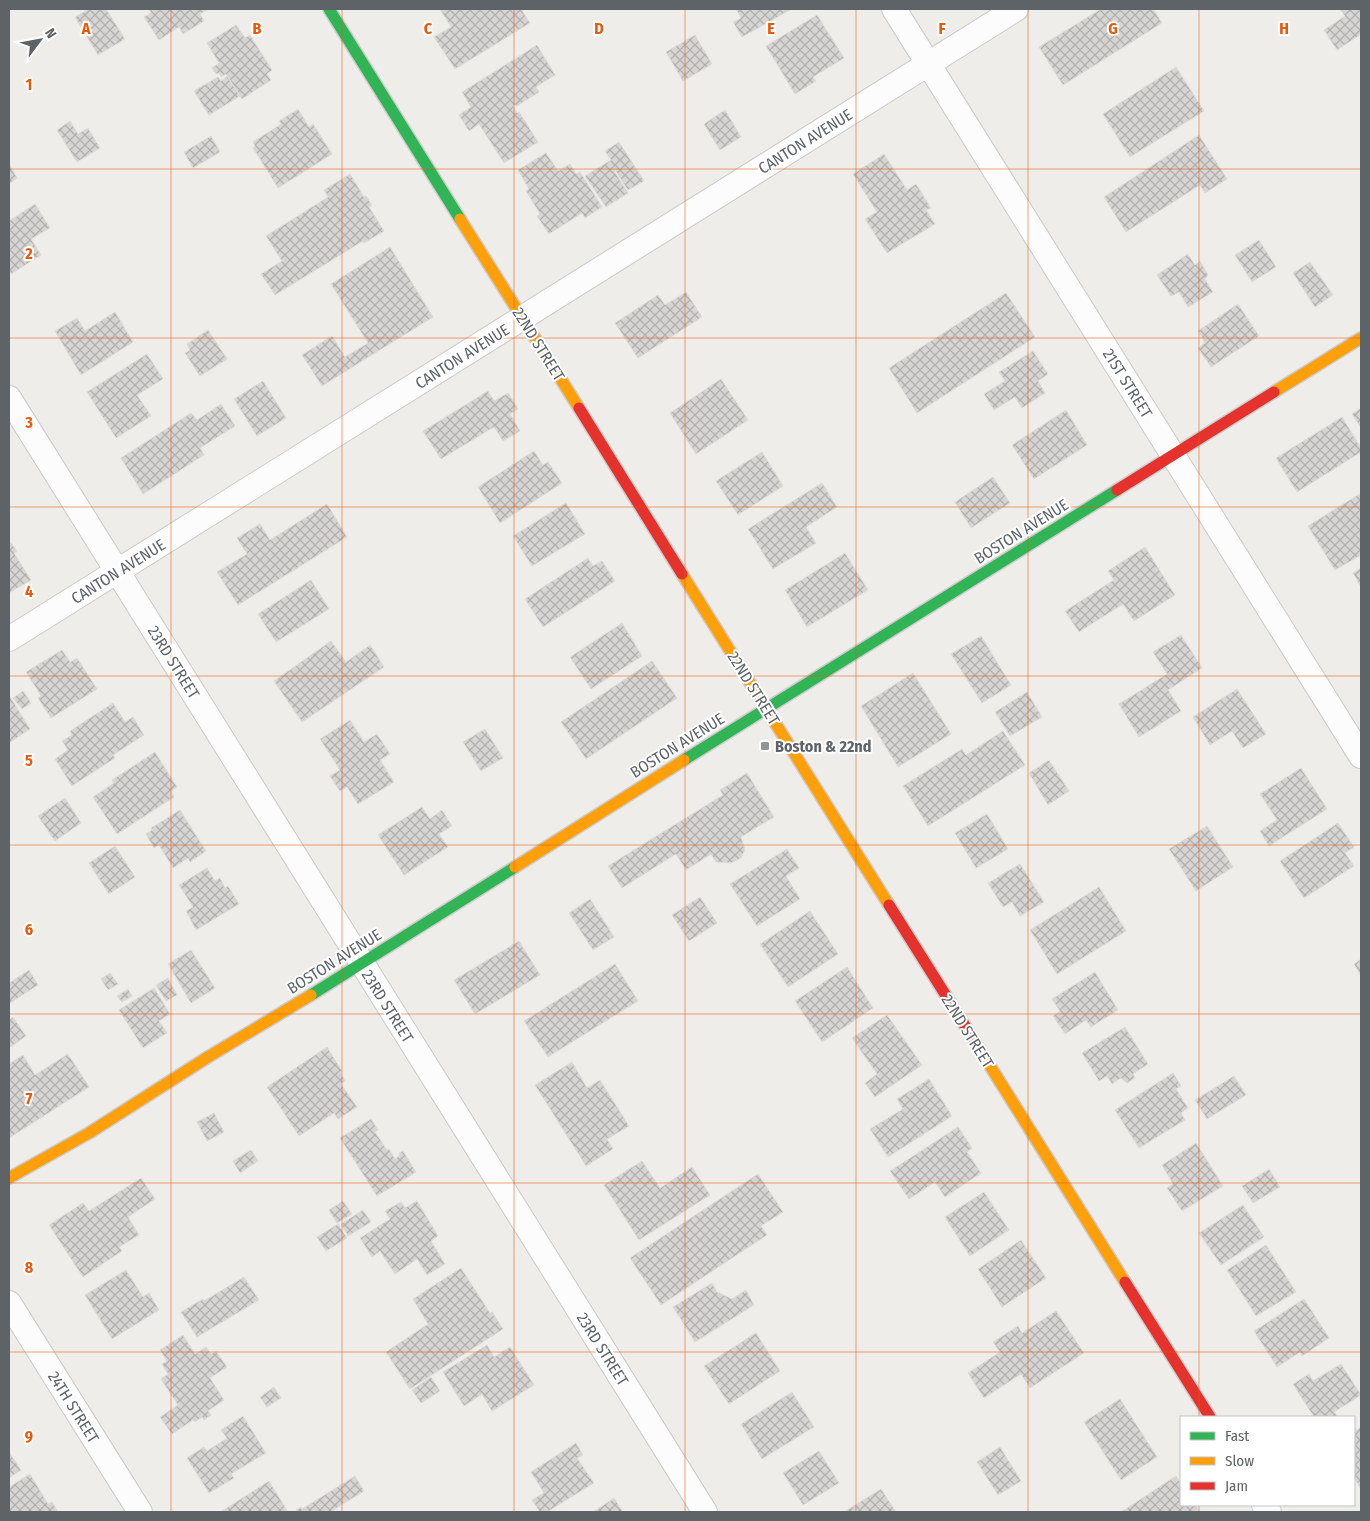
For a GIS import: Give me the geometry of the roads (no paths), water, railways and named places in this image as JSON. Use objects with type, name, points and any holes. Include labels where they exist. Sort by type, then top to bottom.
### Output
[{"type":"street","name":"22ND STREET","points":[[330,9],[1209,1416]]},
{"type":"street","name":"21ST STREET","points":[[894,9],[1361,756]]},
{"type":"street","name":"CANTON AVENUE","points":[[9,639],[1016,9]]},
{"type":"street","name":"BOSTON AVENUE","points":[[9,1178],[89,1132],[208,1057],[362,964],[766,708],[1361,338]]},
{"type":"street","name":"23RD STREET","points":[[9,398],[705,1512]]},
{"type":"street","name":"24TH STREET","points":[[9,1303],[140,1512]]},
{"type":"place","name":"Boston & 22nd","points":[[765,746]]}]
